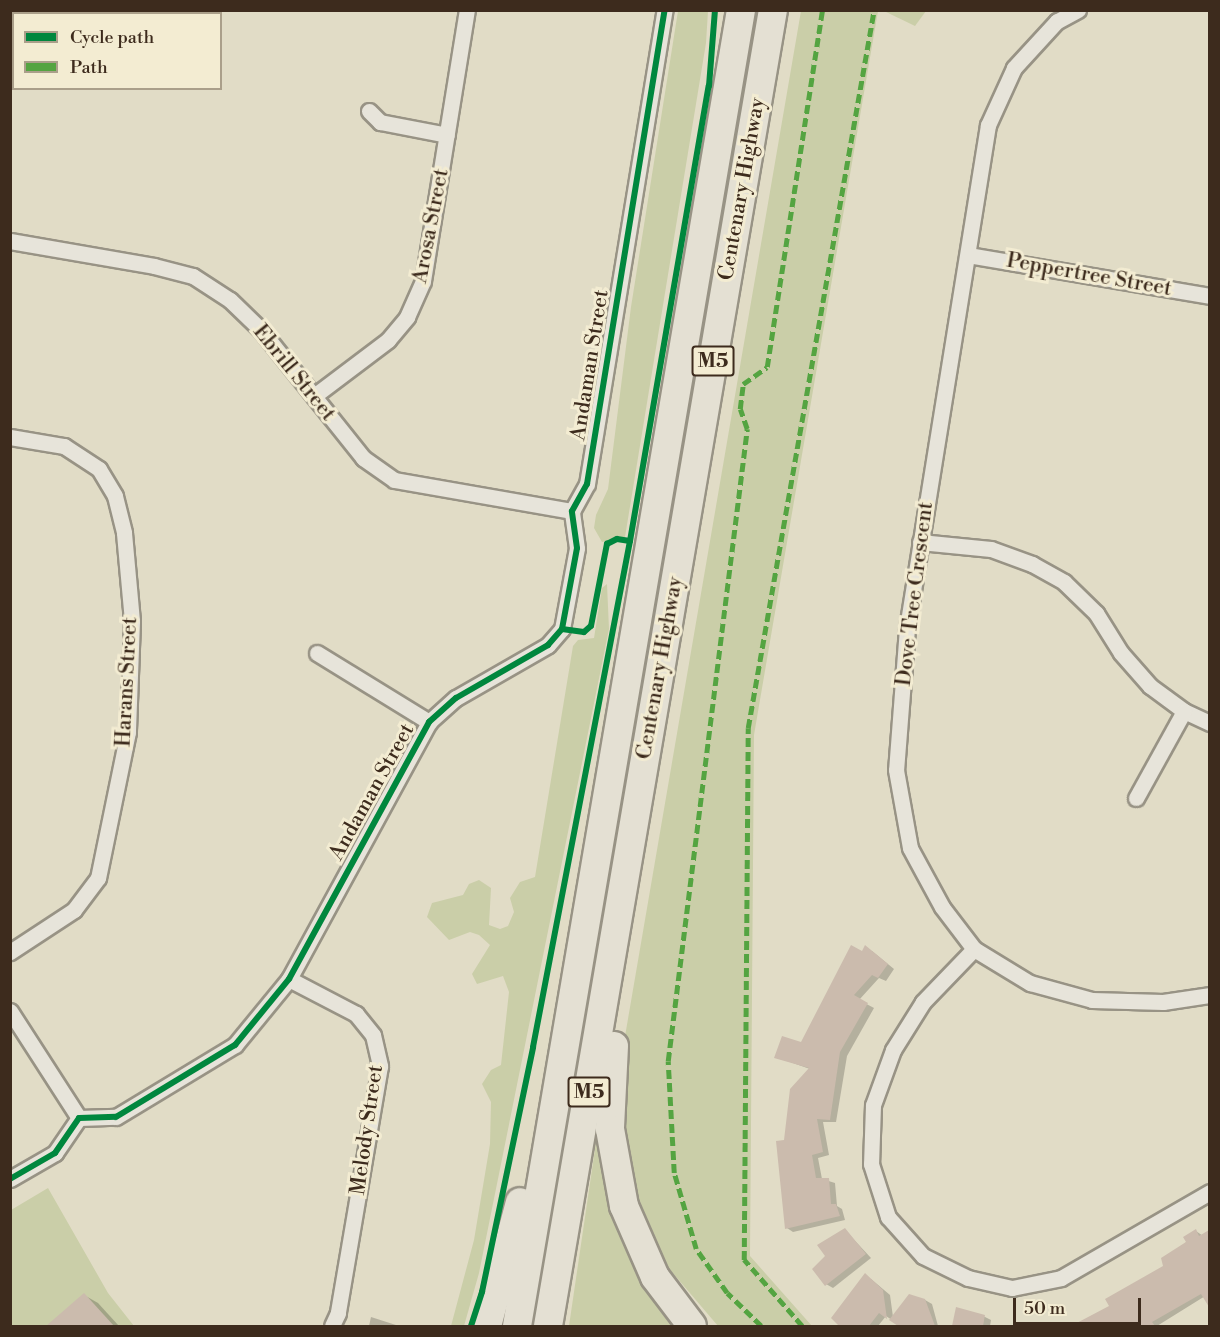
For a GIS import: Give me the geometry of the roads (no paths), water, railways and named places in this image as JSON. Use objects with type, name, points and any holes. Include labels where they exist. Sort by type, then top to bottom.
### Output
[{"type":"highway","name":"Centenary Highway","points":[[517,1326],[741,10]]},
{"type":"highway","name":"Centenary Highway","points":[[548,1326],[626,858],[773,10]]},
{"type":"highway","points":[[626,858],[638,883],[612,1065],[609,1113],[613,1158],[624,1206],[644,1256],[669,1298],[692,1326]]},
{"type":"highway","points":[[487,1326],[516,1223],[545,1068],[563,1052]]},
{"type":"street","name":"Arosa Street","points":[[314,396],[388,340],[407,317],[423,280],[467,10]]},
{"type":"street","name":"Andaman Street","points":[[79,1119],[116,1117],[235,1045],[289,979],[429,722],[456,698],[548,645],[562,628],[577,548],[572,511],[587,484],[665,10]]},
{"type":"street","name":"Dove Tree Crescent","points":[[1078,10],[1057,21],[1014,68],[988,125],[907,628],[896,770],[910,849],[942,907],[974,950],[1030,983],[1092,1000],[1163,1002],[1209,995]]},
{"type":"street","points":[[369,111],[380,122],[447,135]]},
{"type":"street","name":"Ebrill Street","points":[[10,241],[154,266],[193,276],[230,300],[261,330],[363,458],[394,480],[572,511]]},
{"type":"street","name":"Peppertree Street","points":[[968,255],[1209,296]]},
{"type":"street","name":"Harans Street","points":[[10,437],[64,446],[99,469],[115,496],[124,533],[132,621],[128,732],[98,878],[74,910],[10,952]]},
{"type":"street","points":[[920,542],[990,549],[1032,564],[1064,582],[1096,613],[1121,653],[1150,686],[1184,711],[1209,723]]},
{"type":"street","points":[[317,653],[429,722]]},
{"type":"street","points":[[1136,798],[1184,711]]},
{"type":"street","points":[[974,950],[923,1002],[893,1050],[873,1106],[871,1164],[888,1217],[923,1256],[968,1278],[1012,1288],[1061,1278],[1209,1192]]},
{"type":"street","name":"Melody Street","points":[[289,979],[356,1014],[374,1035],[380,1066],[338,1313],[332,1326]]},
{"type":"street","points":[[10,1011],[79,1119],[56,1153],[10,1179]]}]
